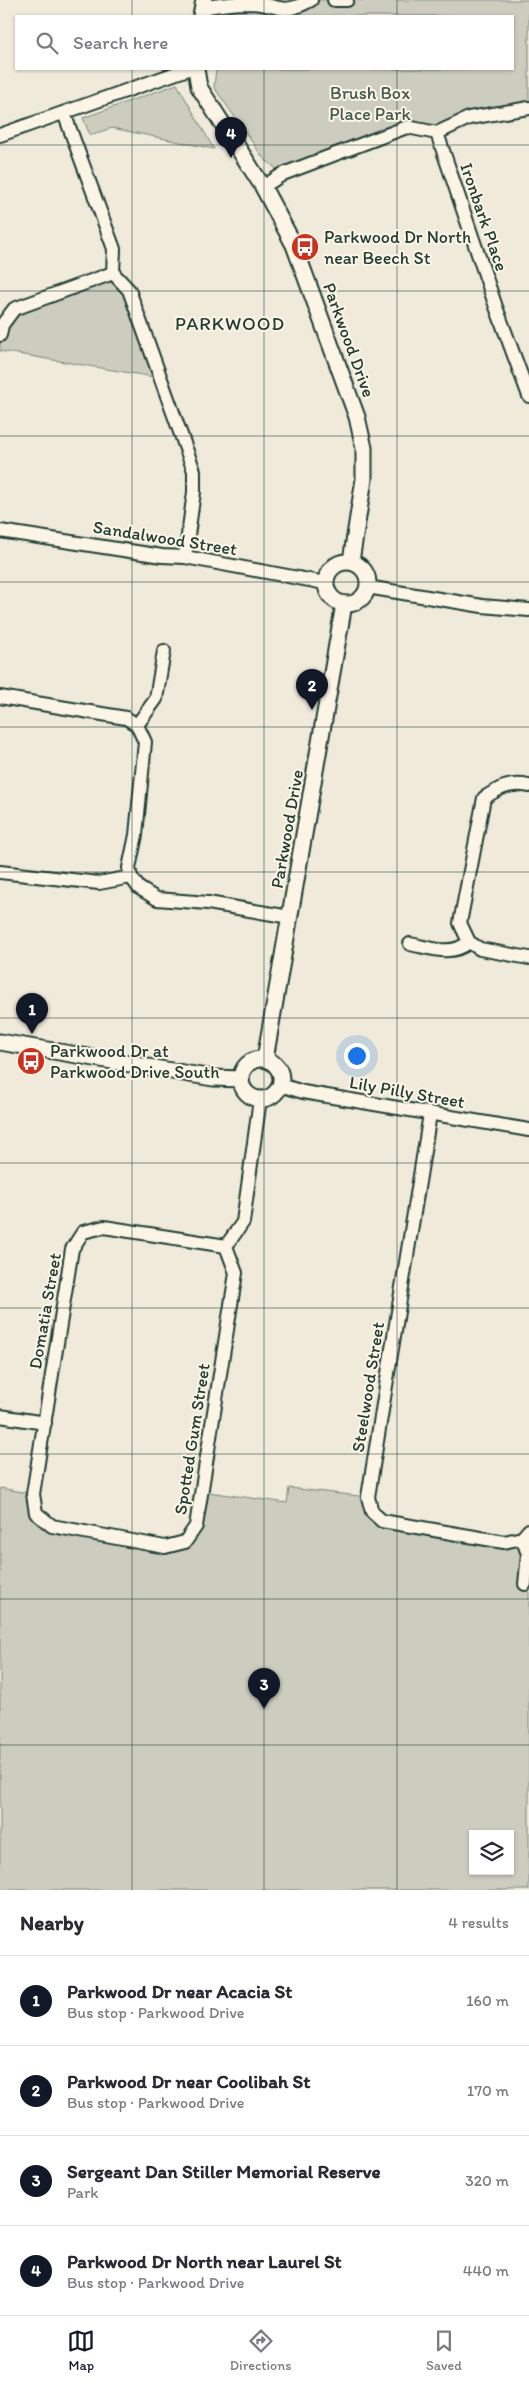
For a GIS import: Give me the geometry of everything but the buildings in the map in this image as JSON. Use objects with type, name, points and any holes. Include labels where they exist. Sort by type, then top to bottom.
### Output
[{"type":"street","points":[[201,6],[251,3],[281,9],[295,9],[311,0]]},
{"type":"street","points":[[334,0],[347,0]]},
{"type":"street","points":[[0,136],[185,70]]},
{"type":"street","name":"Parkwood Drive","points":[[196,70],[199,87],[263,188],[294,245],[357,417],[364,448],[364,479],[351,561]]},
{"type":"street","points":[[263,188],[283,174],[407,127],[437,133],[469,118],[529,108]]},
{"type":"street","points":[[64,113],[114,249],[113,273],[129,290],[194,471],[194,492],[185,557]]},
{"type":"street","name":"Ironbark Place","points":[[437,133],[529,396]]},
{"type":"street","points":[[0,335],[2,324],[14,309],[113,273]]},
{"type":"street","name":"Sandalwood Street","points":[[0,531],[162,556],[185,557],[325,583]]},
{"type":"street","points":[[351,561],[365,570],[368,582],[361,599],[344,604],[332,598],[328,593],[325,583],[326,575],[332,567],[340,562],[351,561]]},
{"type":"street","points":[[367,587],[482,606],[529,610]]},
{"type":"street","name":"Parkwood Drive","points":[[265,1059],[344,604]]},
{"type":"street","points":[[137,726],[156,699],[164,651]]},
{"type":"street","points":[[0,697],[126,718],[137,726],[146,742],[136,835],[130,859],[131,877],[139,888],[157,899],[208,903],[290,917]]},
{"type":"street","points":[[529,786],[517,784],[499,787],[484,798],[460,922],[469,942],[480,949],[529,958]]},
{"type":"street","points":[[0,872],[100,883],[131,877]]},
{"type":"street","points":[[410,944],[450,952],[461,948],[469,942]]},
{"type":"street","points":[[0,1042],[213,1078],[241,1079]]},
{"type":"street","points":[[265,1059],[278,1068],[281,1078],[280,1085],[273,1095],[260,1099],[247,1093],[241,1079],[246,1066],[252,1062],[265,1059]]},
{"type":"street","name":"Lily Pilly Street","points":[[280,1085],[303,1092],[529,1130]]},
{"type":"street","points":[[226,1246],[243,1222],[260,1099]]},
{"type":"street","name":"Steelwood Street","points":[[430,1114],[368,1496],[372,1512],[382,1521],[504,1542],[525,1534],[528,1554],[525,1584]]},
{"type":"street","name":"Domatia Street","points":[[45,1423],[72,1249],[83,1232],[104,1227],[226,1246]]},
{"type":"street","name":"Spotted Gum Street","points":[[45,1423],[33,1494],[36,1513],[52,1526],[165,1547],[185,1542],[196,1526],[236,1273],[226,1246]]},
{"type":"street","points":[[0,1416],[45,1423]]},
{"type":"green space","name":"Brush Box Place Park","points":[[311,0],[529,0],[529,108],[437,133],[407,127],[283,174],[264,159],[214,87],[216,70],[514,70],[514,15],[221,15],[223,5],[281,9]]},
{"type":"green space","points":[[177,84],[214,149],[112,128],[90,135],[83,118]]},
{"type":"green space","points":[[113,273],[129,290],[160,378],[0,351],[0,335],[14,309]]},
{"type":"green space","points":[[0,1488],[33,1494],[36,1513],[52,1526],[165,1547],[185,1542],[201,1491],[287,1503],[289,1488],[368,1497],[383,1521],[522,1538],[529,1584],[529,1890],[0,1890]]},
{"type":"place","name":"Parkwood Dr North near Laurel St","points":[[231,158]]},
{"type":"place","name":"Parkwood Dr North near Beech St","points":[[305,247]]},
{"type":"place","name":"Parkwood Dr near Coolibah St","points":[[312,710]]},
{"type":"place","name":"Parkwood Dr near Acacia St","points":[[32,1034]]},
{"type":"place","name":"Parkwood Dr at Parkwood Drive South","points":[[31,1061]]},
{"type":"place","name":"Sergeant Dan Stiller Memorial Reserve","points":[[264,1709]]},
{"type":"district","name":"PARKWOOD","points":[[230,323]]}]
